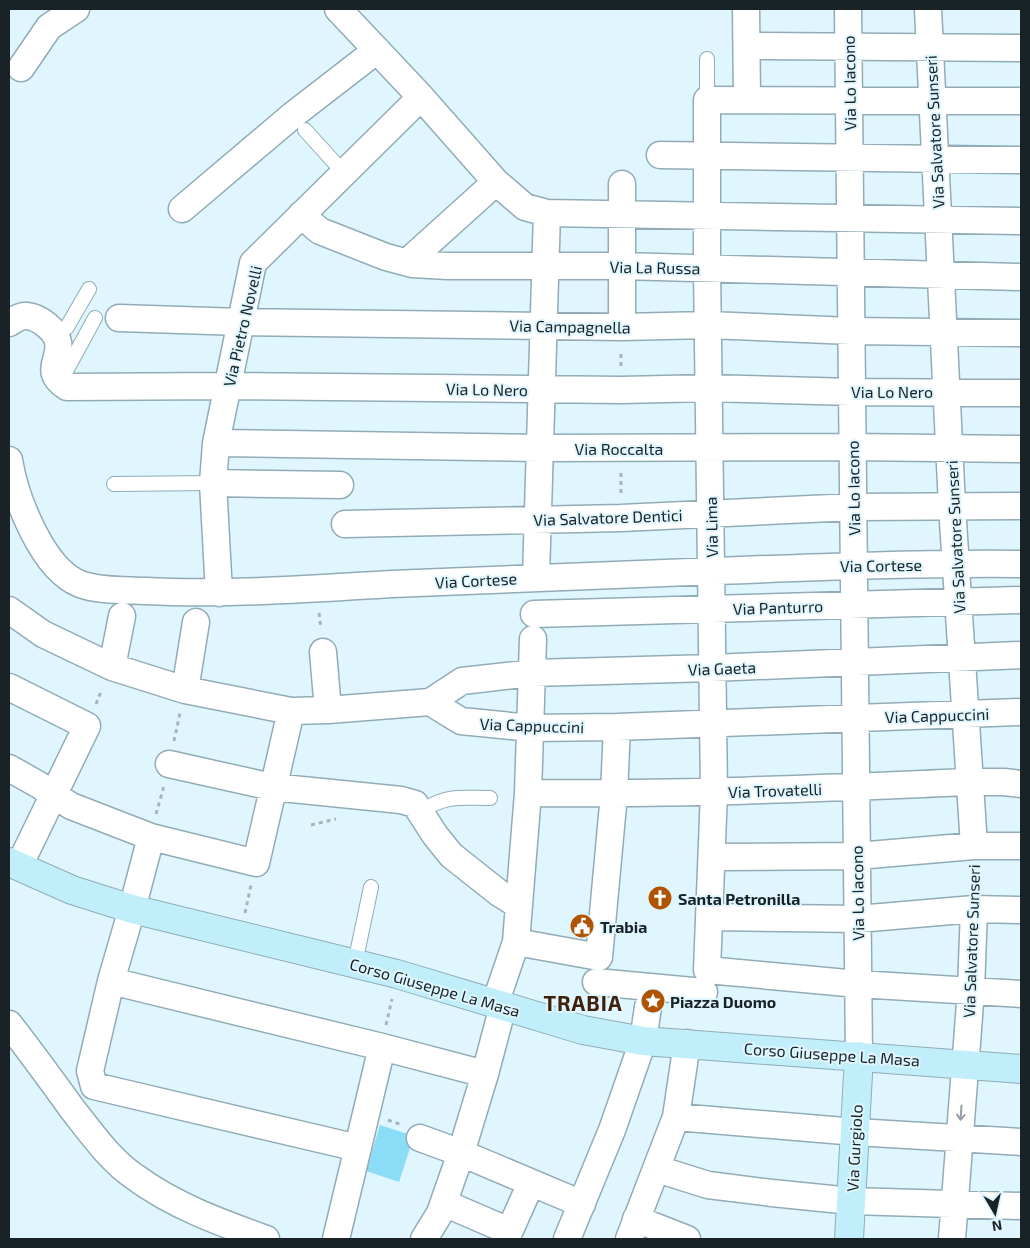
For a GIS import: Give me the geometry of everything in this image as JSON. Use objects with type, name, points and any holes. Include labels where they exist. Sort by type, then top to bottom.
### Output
[{"type":"street","points":[[21,68],[49,27],[76,9]]},
{"type":"street","points":[[338,9],[421,97],[496,182],[525,207],[546,213],[1021,221]]},
{"type":"street","points":[[746,9],[747,99]]},
{"type":"street","name":"Via Lo Iacono","points":[[848,9],[859,1056]]},
{"type":"street","name":"Via Salvatore Sunseri","points":[[928,9],[952,506],[974,846]]},
{"type":"street","points":[[747,46],[1021,48]]},
{"type":"street","points":[[182,209],[293,115],[377,50]]},
{"type":"street","name":"Via Pietro Novelli","points":[[219,593],[213,484],[216,443],[253,263],[421,97]]},
{"type":"street","points":[[707,100],[1021,101]]},
{"type":"street","name":"Via Lima","points":[[707,100],[707,268],[714,792],[708,980]]},
{"type":"street","points":[[660,155],[1021,160]]},
{"type":"street","points":[[412,264],[414,256],[496,182]]},
{"type":"street","points":[[622,184],[622,327]]},
{"type":"street","points":[[536,577],[546,213]]},
{"type":"street","name":"Via La Russa","points":[[301,215],[320,232],[386,257],[412,264],[448,266],[622,266],[1021,277]]},
{"type":"street","points":[[9,323],[25,316],[40,320],[56,335],[59,344],[54,372],[60,382]]},
{"type":"street","name":"Via Campagnella","points":[[107,318],[241,322],[622,327],[708,325],[851,331],[1021,333]]},
{"type":"street","name":"Via Lo Nero","points":[[60,382],[67,387],[228,386],[621,390],[709,388],[852,392],[947,391],[1021,393]]},
{"type":"street","name":"Via Roccalta","points":[[216,443],[540,448],[852,447],[1021,450]]},
{"type":"street","name":"Via Cortese","points":[[9,460],[11,477],[35,537],[49,557],[64,574],[81,584],[108,589],[197,594],[536,577],[854,565],[1021,564]]},
{"type":"street","points":[[213,484],[340,485]]},
{"type":"street","name":"Via Salvatore Dentici","points":[[345,524],[621,518],[853,507],[1021,506]]},
{"type":"street","name":"Via Panturro","points":[[532,673],[534,627],[711,609],[1021,600]]},
{"type":"street","points":[[112,667],[122,616]]},
{"type":"street","points":[[11,618],[112,667],[185,690],[291,710],[328,710],[430,702]]},
{"type":"street","points":[[185,690],[196,622]]},
{"type":"street","points":[[323,652],[328,710]]},
{"type":"street","name":"Via Gaeta","points":[[430,702],[462,682],[532,673],[712,668],[1021,655]]},
{"type":"street","points":[[424,1239],[440,1214],[461,1153],[485,1074],[499,1005],[516,942],[528,793],[532,673]]},
{"type":"street","points":[[9,688],[87,726],[54,796],[14,864]]},
{"type":"street","name":"Via Cappuccini","points":[[430,702],[461,721],[531,728],[617,727],[1021,712]]},
{"type":"street","points":[[9,768],[40,785],[70,806],[151,837],[256,863],[291,710]]},
{"type":"street","points":[[597,971],[614,794],[617,727]]},
{"type":"street","points":[[169,764],[272,787],[401,800],[415,804],[435,835],[451,855],[498,892],[518,905]]},
{"type":"street","name":"Via Trovatelli","points":[[528,793],[714,792],[970,782],[1021,784]]},
{"type":"street","points":[[151,837],[111,981],[90,1071],[94,1086],[358,1148]]},
{"type":"street","points":[[713,857],[857,856],[974,846],[1021,846]]},
{"type":"street","name":"Corso Giuseppe La Masa","points":[[14,864],[72,890],[132,909],[397,974],[583,1030],[643,1041],[1021,1069]]},
{"type":"street","points":[[709,917],[858,919],[974,909],[1021,910]]},
{"type":"street","name":"Via Salvatore Sunseri","points":[[952,1239],[974,909]]},
{"type":"street","points":[[516,942],[597,971],[708,980],[858,984],[1021,994]]},
{"type":"street","points":[[111,981],[485,1074]]},
{"type":"street","points":[[567,1239],[612,1130],[643,1041],[648,1007]]},
{"type":"street","points":[[9,1024],[92,1134],[134,1177],[186,1206],[230,1226],[266,1239]]},
{"type":"street","points":[[687,1043],[676,1117],[633,1229],[687,1239]]},
{"type":"street","points":[[336,1239],[382,1047]]},
{"type":"street","name":"Via Gurgiolo","points":[[849,1239],[859,1056]]},
{"type":"street","points":[[676,1117],[856,1132],[1021,1142]]},
{"type":"street","points":[[420,1138],[461,1153],[582,1204]]},
{"type":"street","points":[[657,1169],[708,1185],[851,1201],[1021,1206]]},
{"type":"street","points":[[444,1203],[508,1235],[531,1183]]},
{"type":"lane","points":[[707,59],[707,100]]},
{"type":"lane","points":[[305,130],[344,173]]},
{"type":"lane","points":[[56,335],[67,328],[89,289]]},
{"type":"lane","points":[[60,382],[107,318]]},
{"type":"lane","points":[[114,484],[213,484]]},
{"type":"lane","points":[[421,812],[432,803],[446,798],[490,798]]},
{"type":"lane","points":[[355,963],[371,887]]},
{"type":"path","points":[[317,588],[323,652]]},
{"type":"path","points":[[87,726],[112,667]]},
{"type":"path","name":"Via Salvatore Sunseri","points":[[974,846],[974,909]]},
{"type":"path","points":[[239,936],[256,863]]},
{"type":"path","points":[[382,1047],[397,974]]},
{"type":"path","points":[[366,1113],[418,1130],[420,1138]]},
{"type":"shaded area","points":[[380,1125],[414,1136],[399,1182],[366,1171]]},
{"type":"place","name":"Santa Petronilla","points":[[660,898]]},
{"type":"place","name":"Trabia","points":[[582,926]]},
{"type":"place","name":"Piazza Duomo","points":[[653,1001]]},
{"type":"district","name":"TRABIA","points":[[583,1002]]}]
